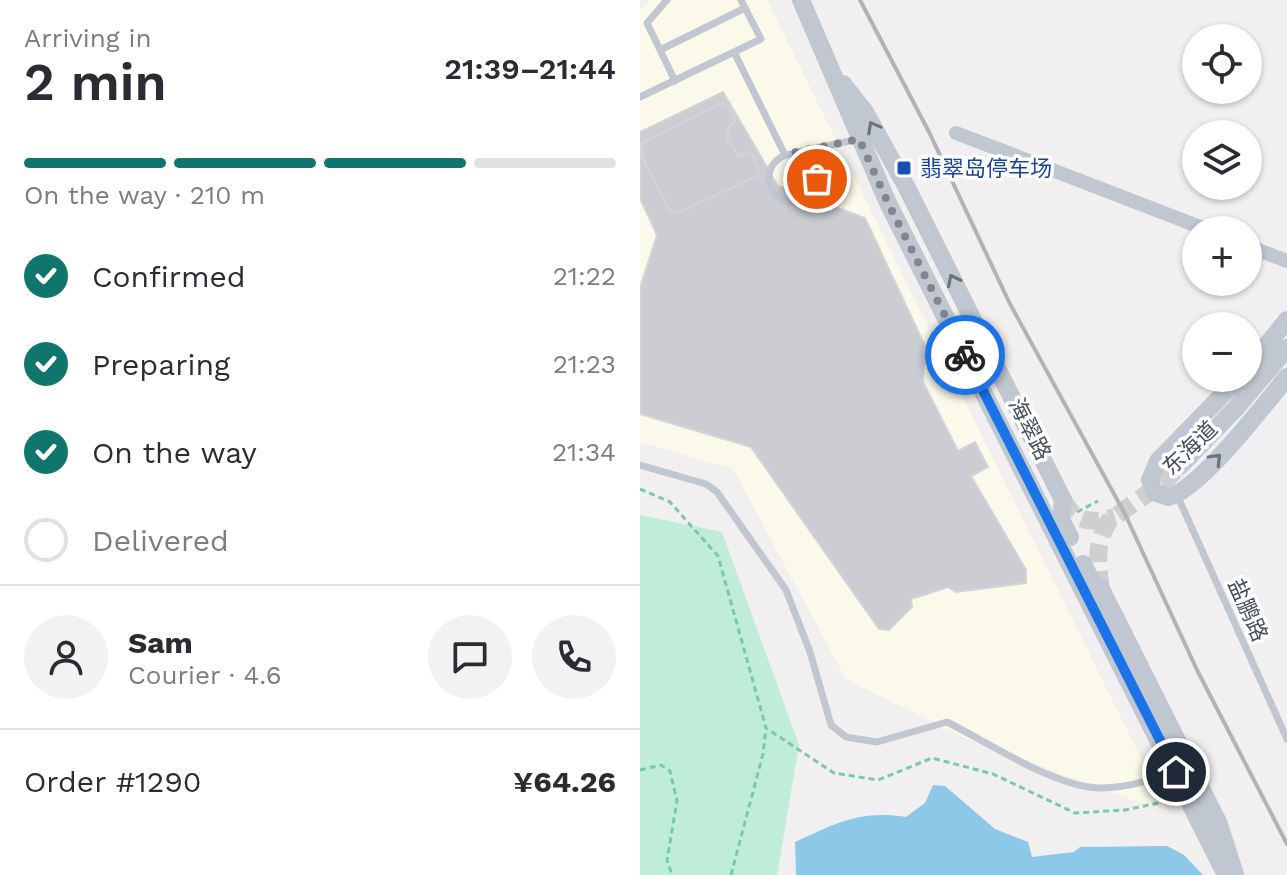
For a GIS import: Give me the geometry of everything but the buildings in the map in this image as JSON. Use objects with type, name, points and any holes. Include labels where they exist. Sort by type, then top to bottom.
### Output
[{"type":"street","name":"海翠路","points":[[801,0],[888,203],[1176,772],[1194,792]]},
{"type":"street","name":"海翠路","points":[[833,73],[865,112],[906,186],[1063,500],[1061,520],[1090,578],[1101,589],[1194,792],[1226,875]]},
{"type":"street","points":[[956,133],[1182,220]]},
{"type":"street","points":[[1262,251],[1287,261]]},
{"type":"street","points":[[1262,351],[1287,320]]},
{"type":"street","name":"东海道","points":[[1180,466],[1236,408],[1287,348]]},
{"type":"street","name":"东海道","points":[[1226,392],[1154,467],[1150,480],[1154,492],[1168,497],[1177,495],[1245,429],[1287,377]]},
{"type":"street","points":[[1194,792],[1228,846],[1235,875]]},
{"type":"lane","points":[[667,0],[647,23],[675,81]]},
{"type":"lane","points":[[640,97],[761,39],[741,0]]},
{"type":"lane","points":[[660,50],[745,8]]},
{"type":"lane","points":[[734,52],[789,154]]},
{"type":"lane","points":[[789,154],[800,154],[813,164],[817,179],[811,194],[797,201],[782,199],[771,187],[773,165],[789,154],[859,139]]},
{"type":"lane","points":[[640,465],[706,484],[717,492],[786,590],[810,652],[831,725],[846,737],[877,742],[947,722],[1061,781],[1091,788],[1139,783],[1176,772]]},
{"type":"lane","name":"盐鹏路","points":[[1177,495],[1287,739]]},
{"type":"path","points":[[640,489],[670,502],[718,556],[766,728],[763,754],[731,875]]},
{"type":"path","points":[[1071,516],[1098,501]]},
{"type":"path","points":[[766,728],[834,773],[878,780],[932,758],[993,774],[1075,813],[1125,810],[1194,792]]},
{"type":"path","points":[[640,770],[661,765],[670,771],[677,801],[667,860],[672,875]]},
{"type":"shaded area","points":[[650,0],[767,0],[1168,813],[967,739],[846,679],[733,469],[640,442],[640,9]]},
{"type":"green space","points":[[640,515],[722,532],[799,745],[777,875],[640,875]]},
{"type":"water","points":[[933,785],[945,786],[995,829],[1028,842],[1032,857],[1074,852],[1080,847],[1167,846],[1184,855],[1203,875],[796,875],[795,842],[861,817],[906,817],[925,803]]},
{"type":"tunnel","points":[[1101,589],[1098,554],[1101,537],[1109,521],[1165,481],[1180,466]]},
{"type":"tunnel","points":[[1063,500],[1073,513],[1085,520],[1115,517]]},
{"type":"railway","points":[[860,0],[929,132],[1009,302],[1125,514],[1197,670],[1287,844]]},
{"type":"way so far","points":[[817,179],[813,164],[800,154],[792,153],[859,139],[965,355]]},
{"type":"place","name":"翡翠岛停车场","points":[[904,168]]},
{"type":"route","points":[[965,355],[1176,772]]}]
